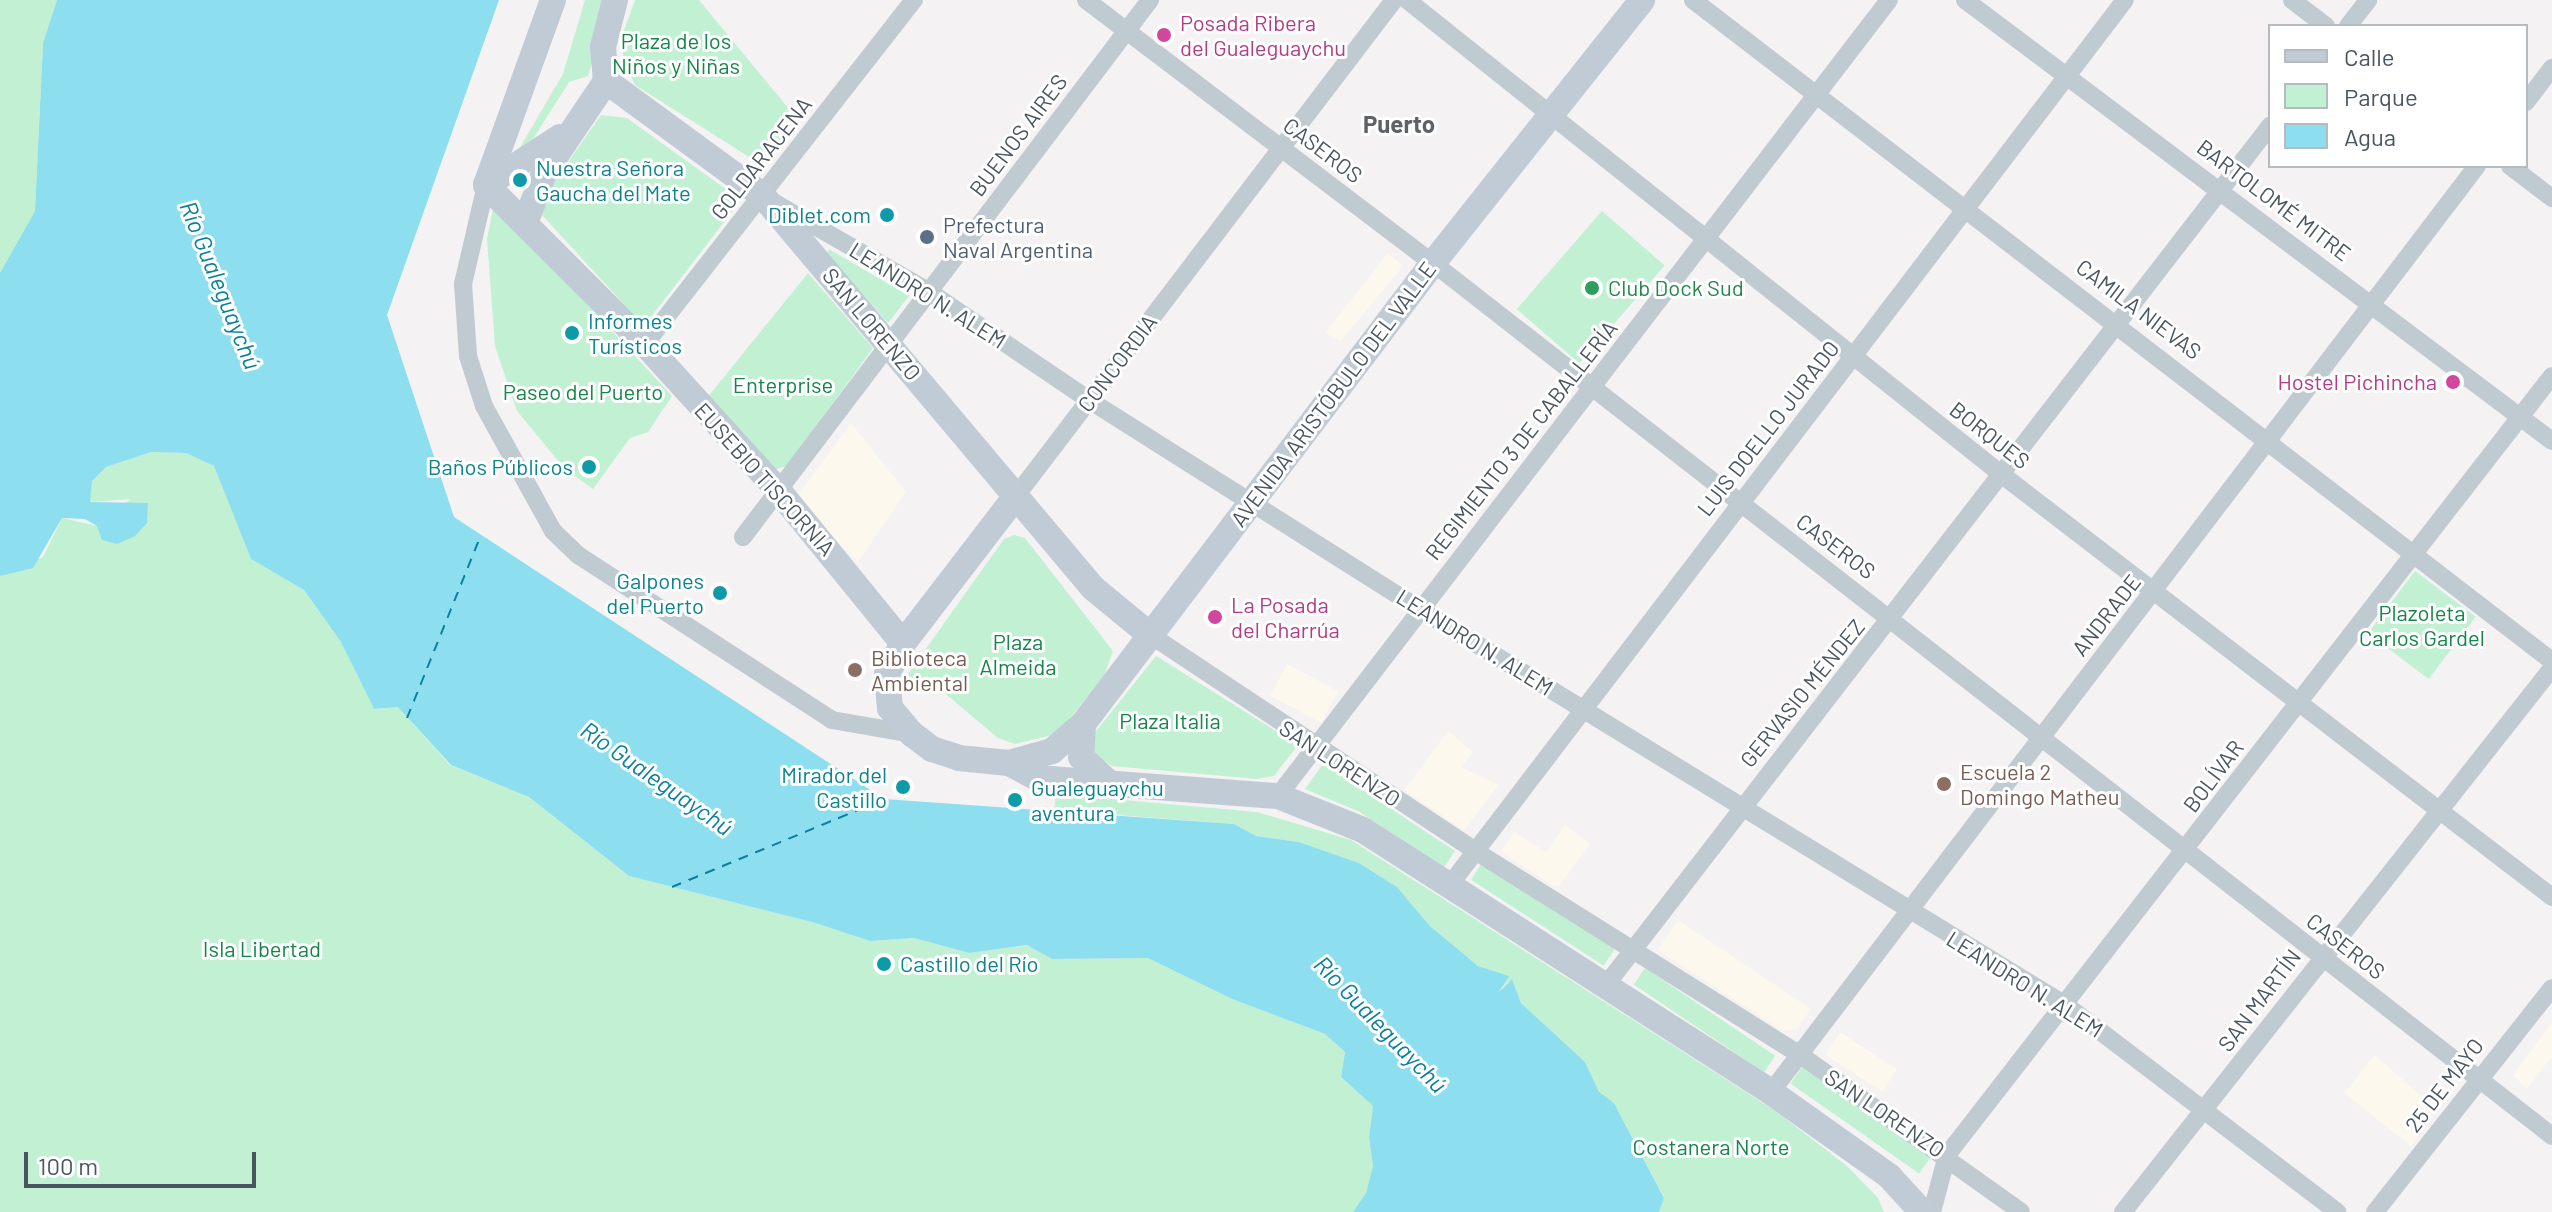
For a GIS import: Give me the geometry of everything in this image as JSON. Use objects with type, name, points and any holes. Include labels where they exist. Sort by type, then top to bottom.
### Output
[{"type":"main road","points":[[486,185],[553,0]]},
{"type":"main road","points":[[526,221],[536,187],[606,81],[603,47],[615,0]]},
{"type":"main road","name":"AVENIDA ARISTÓBULO DEL VALLE","points":[[1009,763],[1052,751],[1083,724],[1433,263],[1642,0]]},
{"type":"main road","name":"LEANDRO N. ALEM","points":[[606,81],[763,196]]},
{"type":"main road","points":[[486,185],[573,128]]},
{"type":"main road","name":"EUSEBIO TISCORNIA","points":[[486,185],[526,221],[645,344],[778,490],[903,643]]},
{"type":"main road","name":"SAN LORENZO","points":[[763,196],[1093,588],[1149,634]]},
{"type":"main road","name":"CONCORDIA","points":[[912,734],[885,696],[887,674],[903,643],[1016,496]]},
{"type":"main road","points":[[1083,724],[1081,757],[1110,784]]},
{"type":"main road","points":[[912,734],[932,749],[959,758],[1009,763],[1037,778],[1278,796],[1363,830],[1771,1092],[1889,1176],[1922,1212]]},
{"type":"street","name":"GOLDARACENA","points":[[645,344],[914,0]]},
{"type":"street","name":"CASEROS","points":[[1086,0],[1433,263],[2552,1136]]},
{"type":"street","name":"BUENOS AIRES","points":[[743,537],[1150,0]]},
{"type":"street","name":"CONCORDIA","points":[[1016,496],[1394,0]]},
{"type":"street","name":"BORQUES","points":[[1407,0],[2001,474],[2552,897]]},
{"type":"street","name":"CAMILA NIEVAS","points":[[1693,0],[2417,552],[2552,661]]},
{"type":"street","name":"REGIMIENTO 3 DE CABALLERÍA","points":[[1278,796],[1889,0]]},
{"type":"street","name":"BARTOLOMÉ MITRE","points":[[1965,0],[2222,189],[2552,441]]},
{"type":"street","name":"LUIS DOELLO JURADO","points":[[1449,886],[2125,0]]},
{"type":"street","points":[[2292,0],[2323,24]]},
{"type":"street","points":[[2350,24],[2368,0]]},
{"type":"street","points":[[2528,99],[2552,68]]},
{"type":"street","name":"GERVASIO MÉNDEZ","points":[[1606,985],[1742,807],[1892,620],[2268,129]]},
{"type":"street","name":"ANDRADE","points":[[1771,1092],[2475,168]]},
{"type":"street","points":[[2513,168],[2552,198]]},
{"type":"street","points":[[486,185],[463,284],[468,356],[491,420],[553,531],[578,555],[832,720],[912,734]]},
{"type":"street","name":"LEANDRO N. ALEM","points":[[763,196],[928,291],[1089,400],[1421,610],[1908,912],[2067,1006],[2207,1108],[2337,1212]]},
{"type":"street","name":"BOLÍVAR","points":[[1932,1212],[1947,1155],[2067,1006],[2552,376]]},
{"type":"street","name":"SAN LORENZO","points":[[1149,634],[1475,851],[1799,1054],[1947,1155],[2021,1212]]},
{"type":"street","name":"SAN MARTÍN","points":[[2123,1212],[2322,957],[2442,812],[2552,668]]},
{"type":"street","name":"25 DE MAYO","points":[[2375,1212],[2552,988]]},
{"type":"shaded area","points":[[1388,253],[1403,266],[1341,341],[1325,333]]},
{"type":"shaded area","points":[[851,423],[906,492],[858,562],[795,499]]},
{"type":"shaded area","points":[[1287,664],[1338,691],[1321,723],[1270,696]]},
{"type":"shaded area","points":[[1448,731],[1473,752],[1461,767],[1499,785],[1464,830],[1404,790]]},
{"type":"shaded area","points":[[1565,825],[1590,844],[1560,885],[1553,886],[1501,852],[1514,832],[1546,852]]},
{"type":"shaded area","points":[[1678,920],[1811,1009],[1797,1029],[1783,1031],[1658,950]]},
{"type":"shaded area","points":[[2552,1022],[2552,1056],[2527,1089],[2513,1075]]},
{"type":"shaded area","points":[[1840,1032],[1897,1069],[1882,1092],[1825,1055]]},
{"type":"shaded area","points":[[2375,1055],[2435,1109],[2411,1146],[2344,1093]]},
{"type":"green space","points":[[0,0],[57,0],[43,43],[35,211],[0,273]]},
{"type":"green space","points":[[585,0],[610,0],[588,76],[569,82],[526,150],[512,161],[563,74]]},
{"type":"green space","name":"Plaza de los Niños y Niñas","points":[[635,0],[699,0],[798,120],[765,167],[635,85],[623,58],[623,33]]},
{"type":"green space","points":[[601,115],[627,118],[741,200],[644,326],[542,215],[550,188]]},
{"type":"green space","name":"Paseo del Puerto","points":[[494,204],[672,396],[648,432],[630,438],[593,489],[565,469],[517,411],[495,346],[487,239]]},
{"type":"green space","name":"Club Dock Sud","points":[[1602,211],[1665,265],[1579,364],[1517,309]]},
{"type":"green space","points":[[829,249],[909,296],[888,323],[827,254]]},
{"type":"green space","name":"Enterprise","points":[[808,273],[873,348],[787,466],[770,471],[707,398]]},
{"type":"green space","name":"Isla Libertad","points":[[151,452],[186,453],[214,466],[251,559],[304,590],[341,642],[374,709],[398,707],[450,765],[529,797],[629,876],[812,922],[870,941],[914,938],[969,953],[1028,945],[1052,959],[1148,958],[1232,999],[1325,1034],[1345,1052],[1341,1077],[1373,1106],[1369,1137],[1373,1166],[1366,1193],[1353,1212],[0,1212],[0,576],[43,557],[62,518],[97,526],[131,499],[89,502],[92,481],[106,467]]},
{"type":"green space","name":"Plaza Almeida","points":[[1014,535],[1025,538],[1113,651],[1104,676],[1057,734],[1015,744],[998,738],[929,680],[911,680],[908,674],[1004,539]]},
{"type":"green space","name":"Plazoleta Carlos Gardel","points":[[2415,571],[2476,617],[2429,679],[2368,633]]},
{"type":"green space","name":"Plaza Italia","points":[[1156,656],[1292,741],[1295,749],[1274,776],[1257,779],[1112,766],[1091,752],[1093,735]]},
{"type":"green space","points":[[1323,764],[1455,851],[1444,867],[1360,812],[1305,789]]},
{"type":"green space","name":"Costanera Norte","points":[[1056,794],[1257,812],[1351,840],[1774,1110],[1847,1166],[1878,1198],[1884,1212],[1659,1212],[1664,1197],[1614,1103],[1599,1093],[1585,1062],[1521,1003],[1512,979],[1498,991],[1508,976],[1478,966],[1430,926],[1397,887],[1359,863],[1299,842],[1256,836],[1234,824],[1054,810]]},
{"type":"green space","points":[[1482,863],[1615,949],[1604,966],[1471,880]]},
{"type":"green space","points":[[1645,968],[1775,1056],[1764,1072],[1634,985]]},
{"type":"green space","points":[[1802,1067],[1931,1157],[1919,1173],[1791,1083]]},
{"type":"water","name":"Río Gualeguaychú","points":[[57,0],[499,0],[387,315],[454,517],[884,799],[1234,824],[1256,836],[1299,842],[1359,863],[1397,887],[1430,926],[1478,966],[1509,976],[1499,992],[1512,979],[1521,1003],[1585,1062],[1599,1092],[1614,1103],[1664,1198],[1659,1212],[1353,1212],[1366,1193],[1373,1166],[1369,1137],[1373,1106],[1341,1077],[1345,1052],[1325,1034],[1232,999],[1148,958],[1052,959],[1027,945],[969,953],[914,938],[870,941],[812,922],[629,876],[529,797],[451,765],[398,707],[374,709],[341,642],[304,590],[251,559],[214,466],[186,453],[151,452],[106,467],[92,481],[90,502],[148,503],[147,523],[135,536],[117,544],[102,540],[97,526],[85,519],[62,518],[33,568],[0,576],[0,273],[35,211],[43,43]]},
{"type":"ferry route","points":[[407,718],[481,535]]},
{"type":"ferry route","points":[[672,887],[884,799]]},
{"type":"place","name":"Posada Ribera del Gualeguaychu","points":[[1164,35]]},
{"type":"place","name":"Nuestra Señora Gaucha del Mate","points":[[520,180]]},
{"type":"place","name":"Diblet.com","points":[[887,215]]},
{"type":"place","name":"Prefectura Naval Argentina","points":[[927,237]]},
{"type":"place","name":"Club Dock Sud","points":[[1592,288]]},
{"type":"place","name":"Informes Turísticos","points":[[572,333]]},
{"type":"place","name":"Hostel Pichincha","points":[[2453,382]]},
{"type":"place","name":"Baños Públicos","points":[[589,467]]},
{"type":"place","name":"Galpones del Puerto","points":[[720,593]]},
{"type":"place","name":"La Posada del Charrúa","points":[[1215,617]]},
{"type":"place","name":"Biblioteca Ambiental","points":[[855,670]]},
{"type":"place","name":"Escuela 2 Domingo Matheu","points":[[1944,784]]},
{"type":"place","name":"Mirador del Castillo","points":[[903,787]]},
{"type":"place","name":"Gualeguaychu aventura","points":[[1015,800]]},
{"type":"place","name":"Castillo del Río","points":[[884,964]]},
{"type":"district","name":"Puerto","points":[[1399,124]]}]
